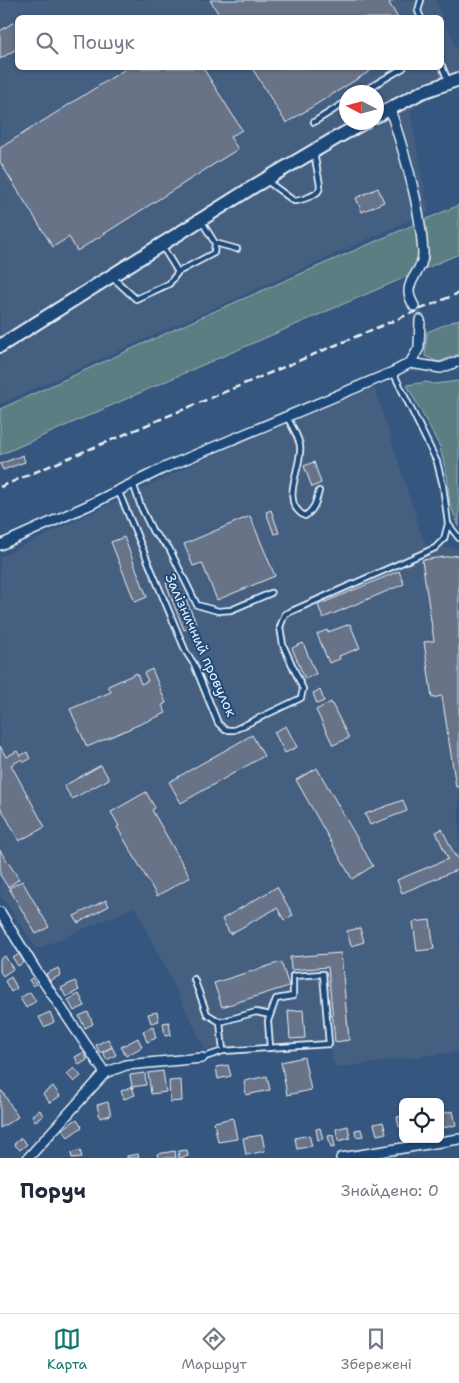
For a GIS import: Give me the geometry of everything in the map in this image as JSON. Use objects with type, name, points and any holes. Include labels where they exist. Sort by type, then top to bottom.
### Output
[{"type":"main road","points":[[384,112],[422,92],[454,80]]},
{"type":"main road","points":[[0,346],[161,244],[351,130]]},
{"type":"street","points":[[390,109],[408,166],[418,213],[423,253],[421,267],[409,290],[414,306]]},
{"type":"street","points":[[0,545],[87,506],[164,468],[393,372],[410,363],[419,348],[420,320]]},
{"type":"street","points":[[410,363],[440,368],[459,361]]},
{"type":"street","points":[[0,912],[105,1073]]},
{"type":"street","points":[[28,1158],[105,1073],[126,1065],[202,1058]]},
{"type":"street","points":[[341,1158],[459,1139]]},
{"type":"lane","points":[[420,15],[418,11],[421,0]]},
{"type":"lane","points":[[444,68],[454,80]]},
{"type":"lane","points":[[374,85],[400,70]]},
{"type":"lane","points":[[314,122],[339,106]]},
{"type":"lane","points":[[266,180],[294,201],[299,201],[317,193],[320,185],[314,151]]},
{"type":"lane","points":[[111,276],[136,299],[170,284],[178,272],[214,253],[215,243],[201,221]]},
{"type":"lane","points":[[215,243],[237,249]]},
{"type":"lane","points":[[161,244],[178,272]]},
{"type":"lane","points":[[393,372],[437,462],[443,486],[448,524],[459,538]]},
{"type":"lane","points":[[288,416],[300,445],[299,460],[293,484],[293,501],[299,512],[305,516],[312,511],[319,491]]},
{"type":"lane","points":[[133,483],[141,507],[153,532],[169,548],[198,605],[218,611],[231,610],[271,593]]},
{"type":"lane","name":"Залізничний провулок","points":[[118,490],[186,652],[194,664],[218,723],[225,730],[234,730],[301,698],[303,689],[283,645],[280,627],[285,614],[435,548],[444,539],[448,524]]},
{"type":"lane","points":[[202,1058],[223,1051],[270,1048],[329,1044],[323,974],[293,976],[293,996],[276,999],[268,1021],[270,1048]]},
{"type":"lane","points":[[194,979],[207,1014],[220,1022],[256,1012],[270,1015]]},
{"type":"lane","points":[[220,1022],[223,1051]]},
{"type":"shaded area","points":[[0,0],[435,0],[442,15],[15,15],[15,70],[444,70],[444,20],[459,53],[459,74],[410,111],[429,212],[0,404]]},
{"type":"shaded area","points":[[374,386],[425,545],[459,549],[459,1051],[335,1068],[329,1044],[205,1049],[135,907],[37,949],[0,894],[0,557],[231,446]]},
{"type":"green space","points":[[459,205],[459,254],[0,455],[0,409],[206,315]]},
{"type":"green space","points":[[459,319],[459,354],[438,362],[425,356],[427,332]]},
{"type":"green space","points":[[459,381],[459,527],[450,504],[447,476],[440,447],[407,385],[426,382],[434,384]]},
{"type":"building","points":[[210,0],[394,0],[389,3],[396,15],[219,15]]},
{"type":"building","points":[[14,22],[15,24],[15,50],[0,59],[0,31]]},
{"type":"building","points":[[124,70],[204,70],[242,130],[230,137],[238,149],[77,251],[69,237],[53,247],[0,162],[0,148]]},
{"type":"building","points":[[253,70],[372,70],[347,85],[339,85],[339,90],[286,123]]},
{"type":"building","points":[[378,188],[384,202],[362,212],[356,198]]},
{"type":"building","points":[[23,455],[25,462],[3,470],[0,464]]},
{"type":"building","points":[[314,462],[321,483],[312,487],[304,466]]},
{"type":"building","points":[[271,510],[279,533],[274,534],[266,512]]},
{"type":"building","points":[[250,516],[275,576],[217,600],[202,563],[193,566],[184,544]]},
{"type":"building","points":[[124,537],[147,597],[135,602],[111,542]]},
{"type":"building","points":[[459,555],[459,787],[456,787],[442,696],[432,698],[424,642],[434,641],[422,560]]},
{"type":"building","points":[[399,571],[404,584],[323,618],[318,605]]},
{"type":"building","points":[[174,580],[180,597],[172,600],[166,583]]},
{"type":"building","points":[[184,595],[197,625],[184,630],[172,600]]},
{"type":"building","points":[[350,624],[360,648],[339,656],[340,659],[329,663],[317,634]]},
{"type":"building","points":[[303,643],[316,674],[305,679],[292,648]]},
{"type":"building","points":[[152,669],[166,703],[162,705],[166,713],[87,747],[70,709],[111,692],[108,686],[137,673],[141,684],[148,681],[144,673]]},
{"type":"building","points":[[320,690],[324,701],[317,704],[313,693]]},
{"type":"building","points":[[331,702],[349,738],[333,745],[316,710]]},
{"type":"building","points":[[286,726],[297,747],[285,753],[274,732]]},
{"type":"building","points":[[252,735],[264,756],[181,803],[169,782]]},
{"type":"building","points":[[0,746],[6,757],[17,751],[20,756],[27,752],[30,759],[24,762],[22,759],[11,765],[45,827],[19,841],[0,806]]},
{"type":"building","points":[[101,765],[109,779],[72,799],[64,786]]},
{"type":"building","points":[[317,768],[373,866],[352,879],[296,780]]},
{"type":"building","points":[[146,792],[155,808],[152,810],[190,877],[157,896],[117,827],[119,826],[111,812]]},
{"type":"building","points":[[403,800],[407,811],[370,825],[365,814]]},
{"type":"building","points":[[442,829],[456,855],[459,869],[402,893],[397,880],[448,859],[436,832]]},
{"type":"building","points":[[0,850],[19,879],[8,887],[0,875]]},
{"type":"building","points":[[22,881],[49,927],[36,934],[9,888]]},
{"type":"building","points":[[277,887],[293,915],[284,920],[277,908],[230,934],[222,919]]},
{"type":"building","points":[[106,900],[109,906],[78,923],[74,916]]},
{"type":"building","points":[[430,920],[434,949],[417,951],[413,922]]},
{"type":"building","points":[[360,928],[364,942],[351,946],[347,931]]},
{"type":"building","points":[[341,953],[349,1040],[335,1042],[328,967],[291,970],[290,957]]},
{"type":"building","points":[[19,954],[24,962],[18,966],[13,958]]},
{"type":"building","points":[[5,956],[13,969],[3,976],[0,972],[0,959]]},
{"type":"building","points":[[281,962],[289,986],[222,1007],[214,983]]},
{"type":"building","points":[[58,968],[61,975],[49,981],[46,974]]},
{"type":"building","points":[[11,977],[17,988],[11,992],[5,981]]},
{"type":"building","points":[[32,978],[36,984],[33,986],[29,980]]},
{"type":"building","points":[[75,981],[79,990],[66,997],[61,988]]},
{"type":"building","points":[[30,992],[36,1001],[26,1008],[20,998]]},
{"type":"building","points":[[79,994],[85,1006],[74,1011],[68,1000]]},
{"type":"building","points":[[303,1010],[305,1038],[290,1039],[288,1011]]},
{"type":"building","points":[[50,1012],[54,1022],[44,1027],[39,1017]]},
{"type":"building","points":[[88,1012],[93,1024],[85,1028],[79,1016]]},
{"type":"building","points":[[157,1012],[159,1021],[151,1023],[148,1014]]},
{"type":"building","points":[[169,1022],[171,1035],[165,1036],[163,1023]]},
{"type":"building","points":[[153,1027],[156,1038],[147,1042],[143,1031]]},
{"type":"building","points":[[138,1038],[142,1047],[126,1056],[121,1047]]},
{"type":"building","points":[[108,1039],[112,1047],[100,1053],[96,1045]]},
{"type":"building","points":[[112,1047],[116,1055],[107,1060],[103,1052]]},
{"type":"building","points":[[84,1052],[87,1060],[79,1065],[75,1057]]},
{"type":"building","points":[[304,1057],[311,1090],[287,1095],[281,1062]]},
{"type":"building","points":[[228,1065],[231,1076],[218,1079],[216,1067]]},
{"type":"building","points":[[74,1068],[81,1076],[74,1082],[67,1074]]},
{"type":"building","points":[[163,1071],[166,1092],[151,1094],[148,1073]]},
{"type":"building","points":[[145,1073],[146,1085],[132,1087],[130,1075]]},
{"type":"building","points":[[267,1076],[270,1090],[246,1095],[244,1081]]},
{"type":"building","points":[[181,1080],[182,1101],[170,1102],[169,1081]]},
{"type":"building","points":[[53,1086],[60,1096],[50,1103],[43,1094]]},
{"type":"building","points":[[132,1087],[135,1095],[124,1099],[121,1091]]},
{"type":"building","points":[[2,1091],[18,1117],[0,1128],[0,1092]]},
{"type":"building","points":[[108,1102],[111,1115],[100,1118],[97,1105]]},
{"type":"building","points":[[40,1110],[43,1116],[35,1121],[32,1115]]},
{"type":"building","points":[[453,1111],[456,1125],[444,1128],[444,1113]]},
{"type":"building","points":[[233,1118],[237,1139],[218,1142],[214,1122]]},
{"type":"building","points":[[77,1119],[82,1127],[68,1137],[62,1129]]},
{"type":"building","points":[[383,1122],[386,1133],[377,1135],[374,1124]]},
{"type":"building","points":[[348,1126],[350,1138],[338,1141],[336,1129]]},
{"type":"building","points":[[320,1128],[323,1139],[318,1140],[316,1129]]},
{"type":"building","points":[[361,1129],[363,1136],[356,1137],[355,1130]]},
{"type":"building","points":[[262,1135],[265,1151],[246,1155],[243,1138]]},
{"type":"building","points":[[309,1135],[312,1146],[297,1149],[295,1138]]},
{"type":"building","points":[[333,1135],[335,1147],[331,1148],[328,1136]]},
{"type":"building","points":[[21,1138],[27,1144],[20,1150],[14,1144]]},
{"type":"building","points":[[80,1150],[82,1157],[72,1158],[71,1153]]},
{"type":"building","points":[[187,1150],[188,1156],[179,1158],[178,1151]]},
{"type":"building","points":[[175,1151],[176,1158],[158,1158],[157,1154]]},
{"type":"building","points":[[138,1154],[139,1158],[127,1158],[127,1156]]},
{"type":"tunnel","points":[[414,306],[420,320]]},
{"type":"railway","points":[[0,487],[459,293]]}]
